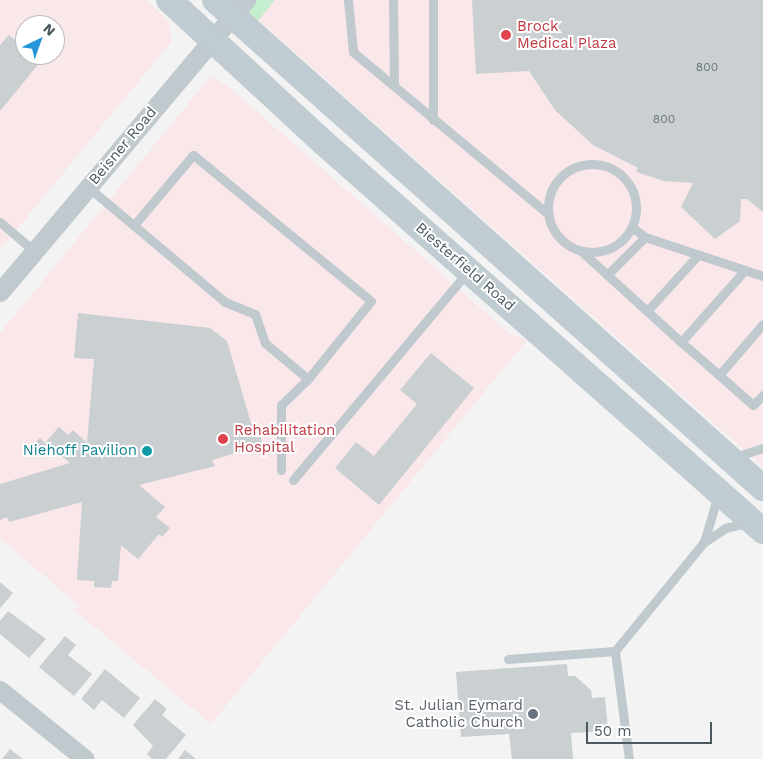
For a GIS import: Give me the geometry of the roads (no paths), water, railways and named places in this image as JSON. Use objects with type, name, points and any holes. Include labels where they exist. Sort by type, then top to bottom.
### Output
[{"type":"main road","name":"Biesterfield Road","points":[[169,0],[469,271],[758,526]]},
{"type":"main road","name":"Biesterfield Road","points":[[231,6],[763,488]]},
{"type":"street","name":"Beisner Road","points":[[0,292],[212,40],[231,6]]},
{"type":"street","points":[[0,690],[85,759]]},
{"type":"lane","points":[[348,0],[353,52],[548,214],[559,238],[581,251],[753,406],[763,395]]},
{"type":"lane","points":[[392,0],[394,86]]},
{"type":"lane","points":[[433,0],[433,120]]},
{"type":"lane","points":[[134,225],[193,155],[371,301],[308,379],[281,405],[281,470]]},
{"type":"lane","points":[[548,214],[554,185],[564,174],[584,165],[606,166],[629,184],[636,213],[632,227],[611,248],[581,251]]},
{"type":"lane","points":[[88,188],[225,302],[255,314],[265,343],[308,379]]},
{"type":"lane","points":[[0,222],[34,252]]},
{"type":"lane","points":[[632,227],[646,237],[763,276]]},
{"type":"lane","points":[[607,275],[646,237]]},
{"type":"lane","points":[[647,311],[698,255]]},
{"type":"lane","points":[[681,342],[744,270]]},
{"type":"lane","points":[[293,480],[469,271]]},
{"type":"lane","points":[[719,375],[763,324]]},
{"type":"lane","points":[[730,459],[763,448]]},
{"type":"lane","points":[[704,543],[718,491]]},
{"type":"lane","points":[[508,658],[615,651],[704,543],[725,528],[758,526]]},
{"type":"lane","points":[[615,651],[629,759]]},
{"type":"place","name":"Brock Medical Plaza","points":[[506,35]]},
{"type":"place","name":"Rehabilitation Hospital","points":[[223,439]]},
{"type":"place","name":"Niehoff Pavilion","points":[[147,451]]},
{"type":"place","name":"St. Julian Eymard Catholic Church","points":[[533,714]]}]
